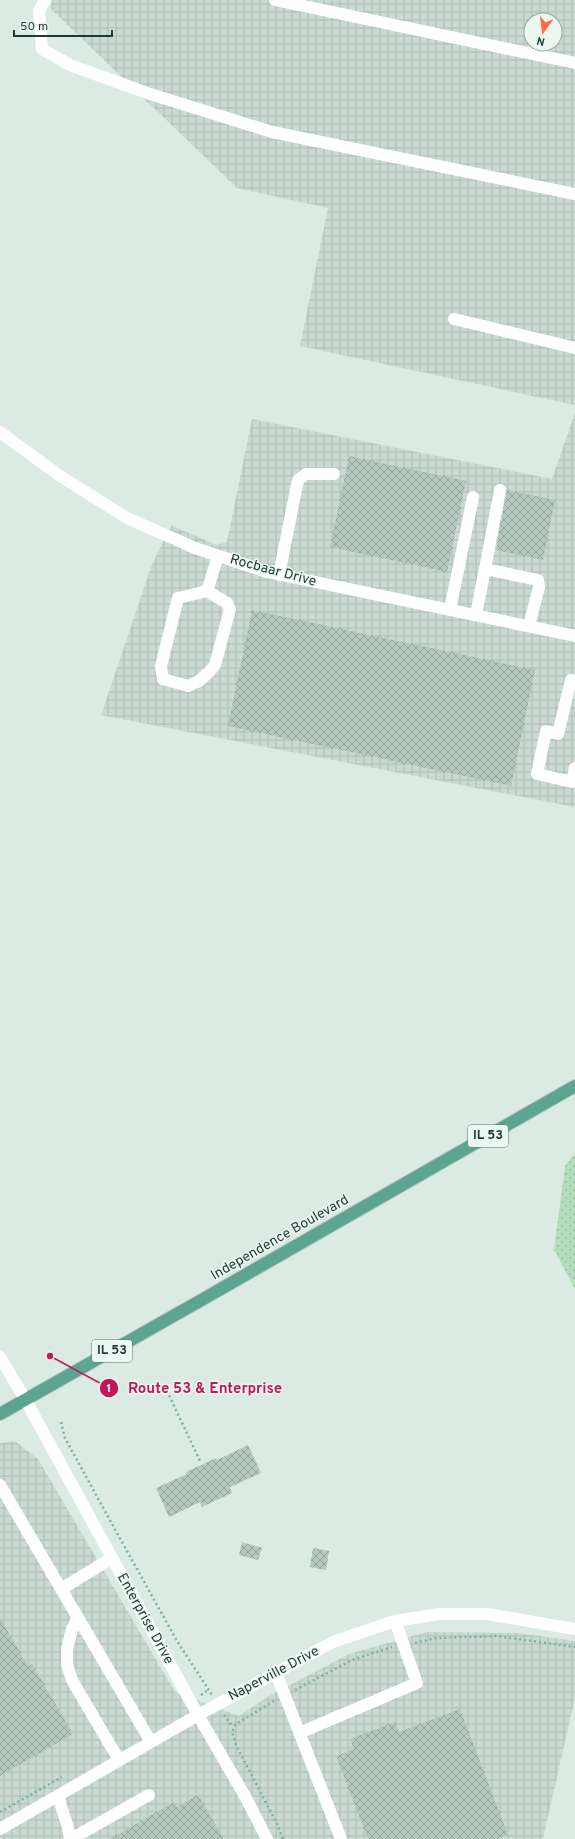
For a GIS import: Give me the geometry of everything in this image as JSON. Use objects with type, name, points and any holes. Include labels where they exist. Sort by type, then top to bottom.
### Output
[{"type":"main road","name":"Independence Boulevard","points":[[0,1414],[575,1086]]},
{"type":"street","points":[[45,0],[39,11],[42,49],[70,65],[147,93],[272,132],[575,194]]},
{"type":"street","points":[[275,0],[575,63]]},
{"type":"street","points":[[454,319],[575,348]]},
{"type":"street","name":"Rocbaar Drive","points":[[0,432],[60,476],[127,518],[195,548],[279,575],[575,636]]},
{"type":"street","points":[[279,575],[298,480],[306,474],[334,474]]},
{"type":"street","points":[[476,615],[500,490]]},
{"type":"street","points":[[450,610],[473,497]]},
{"type":"street","points":[[207,591],[218,556]]},
{"type":"street","points":[[485,569],[538,580],[539,587],[529,626]]},
{"type":"street","points":[[207,591],[227,603],[230,609],[215,665],[199,681],[188,686],[163,679],[161,666],[178,598],[207,591]]},
{"type":"street","points":[[575,681],[571,680],[558,734],[546,731],[537,774],[572,782],[575,768]]},
{"type":"street","name":"Enterprise Drive","points":[[0,1357],[25,1399],[198,1715],[246,1798],[267,1839]]},
{"type":"street","points":[[0,1484],[151,1742]]},
{"type":"street","points":[[61,1589],[112,1558]]},
{"type":"street","name":"Naperville Drive","points":[[0,1829],[198,1715],[333,1642],[395,1622],[439,1614],[487,1614],[575,1630]]},
{"type":"street","points":[[78,1617],[72,1629],[67,1650],[67,1666],[73,1682],[119,1760]]},
{"type":"street","points":[[299,1733],[417,1683],[395,1622]]},
{"type":"street","points":[[276,1673],[341,1839]]},
{"type":"street","points":[[58,1796],[71,1839],[149,1795]]},
{"type":"path","points":[[166,1392],[201,1463]]},
{"type":"path","points":[[61,1422],[65,1438],[177,1641],[233,1727]]},
{"type":"shaded area","points":[[52,0],[575,0],[575,405],[300,346],[328,208],[237,188],[51,9]]},
{"type":"shaded area","points":[[575,413],[575,807],[101,715],[151,567],[171,525],[216,545],[227,542],[252,419],[552,479]]},
{"type":"shaded area","points":[[15,1441],[38,1459],[175,1692],[239,1716],[269,1696],[349,1654],[427,1632],[517,1633],[575,1641],[575,1697],[543,1839],[0,1839],[0,1443]]},
{"type":"green space","points":[[575,1153],[575,1289],[554,1250],[565,1166]]},
{"type":"building","points":[[349,456],[466,481],[447,572],[330,547]]},
{"type":"building","points":[[507,490],[555,500],[543,560],[496,550]]},
{"type":"building","points":[[252,610],[535,670],[511,786],[228,726]]},
{"type":"building","points":[[248,1445],[261,1473],[230,1487],[232,1493],[202,1507],[200,1502],[169,1517],[156,1488],[187,1474],[186,1472],[216,1458],[217,1460]]},
{"type":"building","points":[[242,1542],[262,1548],[258,1560],[239,1555]]},
{"type":"building","points":[[313,1548],[329,1551],[326,1570],[310,1567]]},
{"type":"building","points":[[0,1618],[28,1666],[32,1664],[73,1734],[0,1776]]},
{"type":"building","points":[[460,1709],[508,1835],[496,1839],[368,1839],[336,1756],[354,1749],[350,1739],[395,1722],[399,1732]]},
{"type":"building","points":[[198,1795],[224,1839],[110,1839],[174,1802],[177,1807]]},
{"type":"place","name":"Route 53 & Enterprise","points":[[50,1356]]}]
